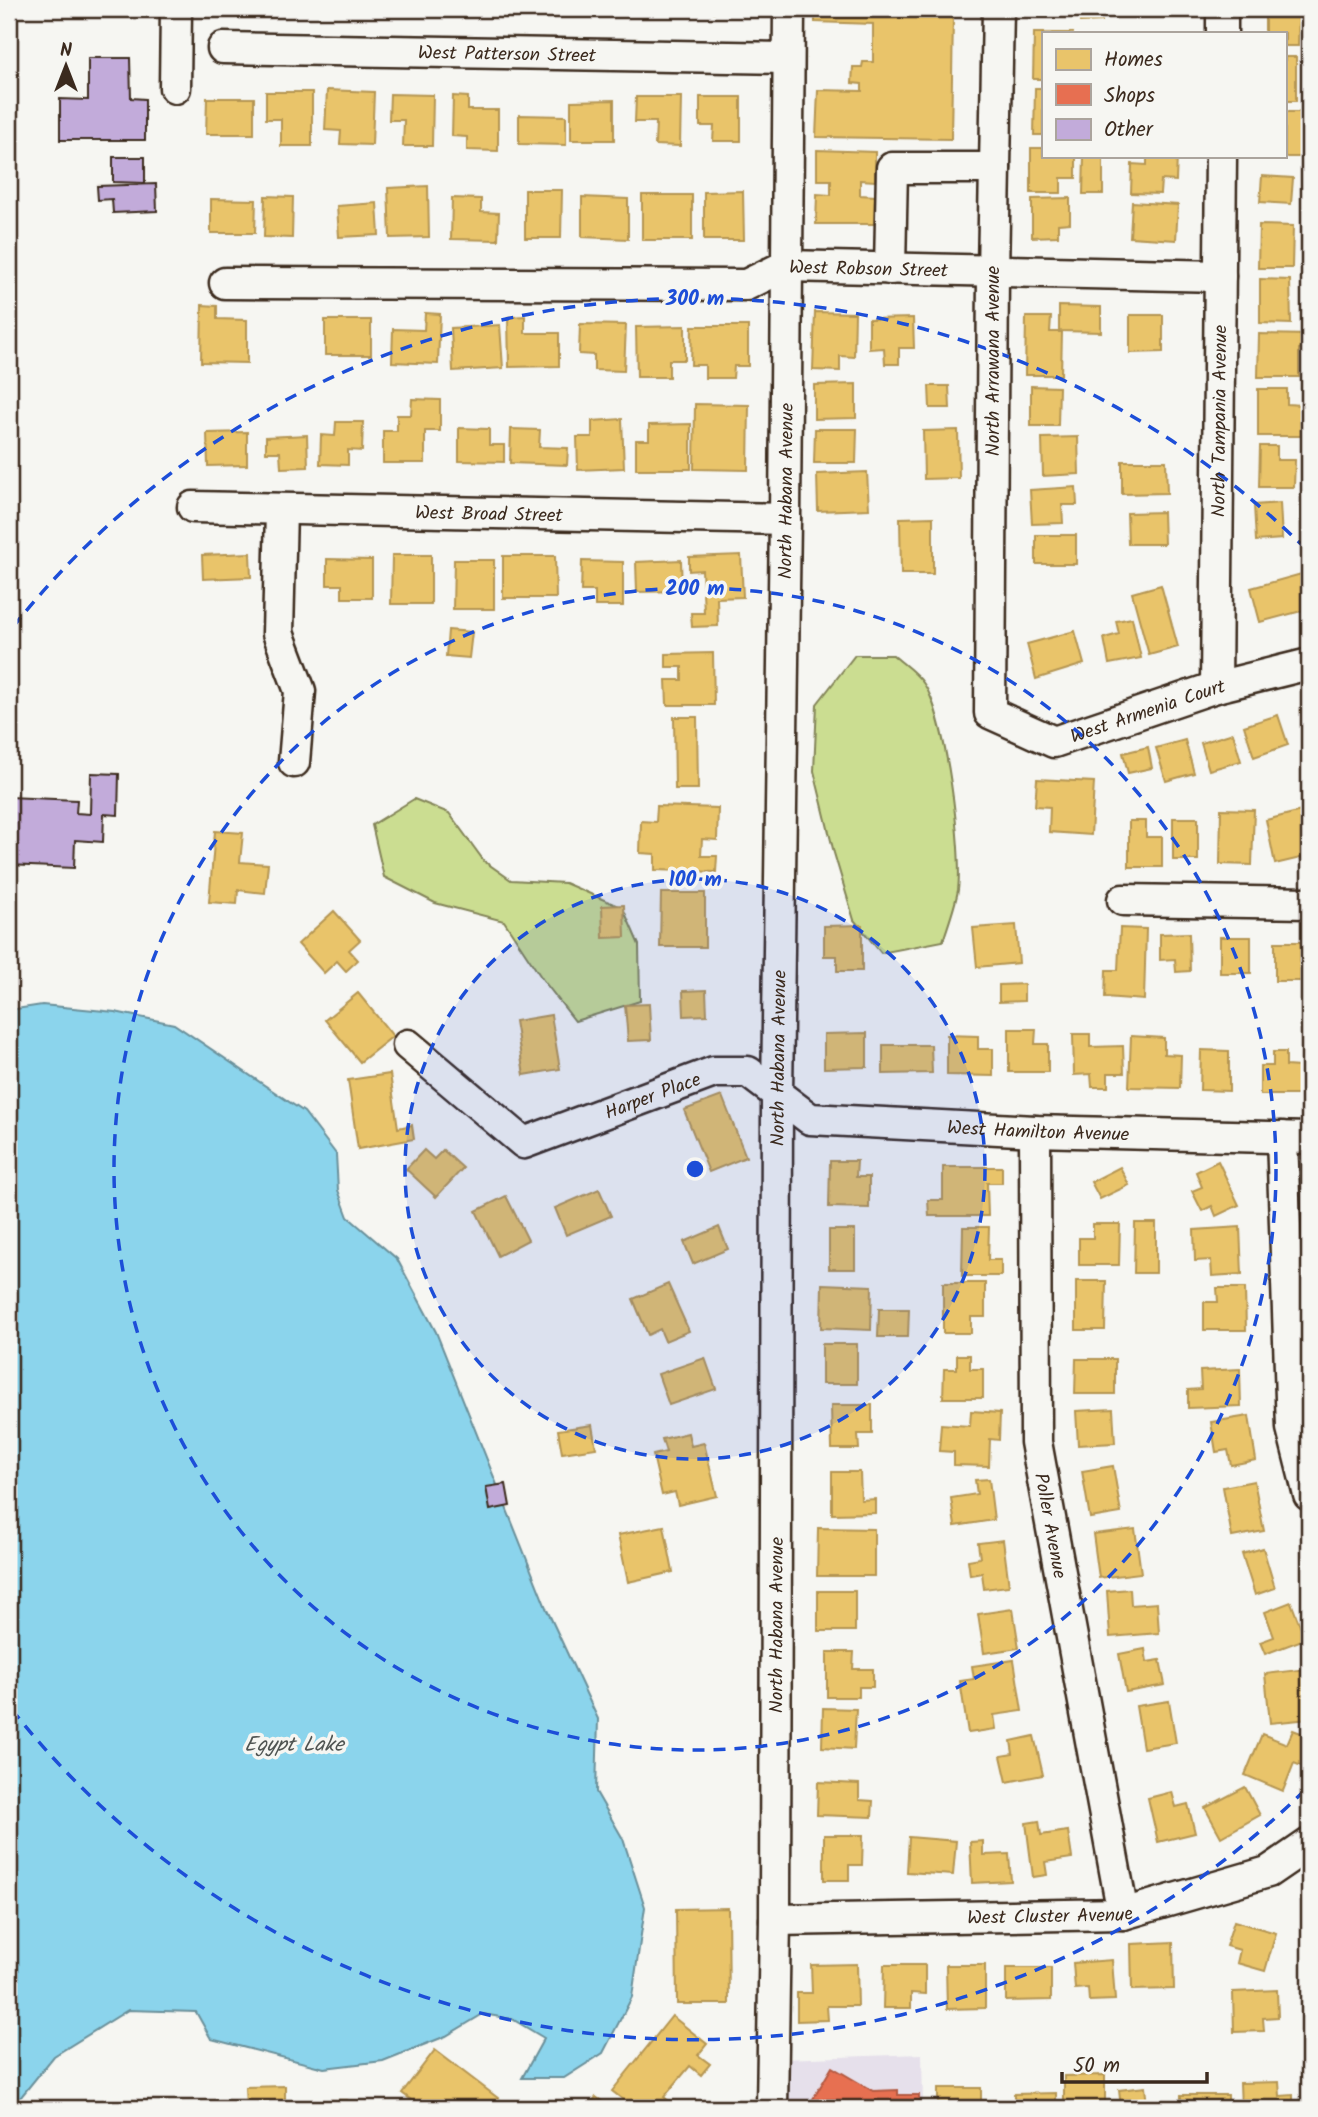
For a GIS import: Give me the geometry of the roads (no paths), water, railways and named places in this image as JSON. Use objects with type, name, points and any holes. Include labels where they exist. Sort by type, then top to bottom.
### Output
[{"type":"street","points":[[175,88],[176,9]]},
{"type":"street","name":"North Habana Avenue","points":[[772,2108],[777,1094],[789,9]]},
{"type":"street","name":"North Arrawana Avenue","points":[[990,713],[998,9]]},
{"type":"street","points":[[1222,9],[1222,32]]},
{"type":"street","name":"West Patterson Street","points":[[223,48],[788,58]]},
{"type":"street","name":"North Tampania Avenue","points":[[1216,687],[1221,158]]},
{"type":"street","points":[[890,269],[892,168],[995,168]]},
{"type":"street","name":"West Robson Street","points":[[225,283],[746,285],[785,266],[1220,276]]},
{"type":"street","name":"West Broad Street","points":[[193,507],[785,519]]},
{"type":"street","points":[[281,510],[278,633],[300,691],[294,762]]},
{"type":"street","name":"West Armenia Court","points":[[990,713],[1054,742],[1216,687],[1309,664]]},
{"type":"street","points":[[1123,900],[1309,903]]},
{"type":"street","name":"Harper Place","points":[[408,1045],[524,1143],[714,1072],[748,1072],[777,1094]]},
{"type":"street","name":"West Hamilton Avenue","points":[[777,1094],[810,1119],[1035,1131],[1296,1138]]},
{"type":"street","name":"Poller Avenue","points":[[1035,1131],[1036,1442],[1123,1914]]},
{"type":"street","points":[[1296,1138],[1301,1426],[1309,1495]]},
{"type":"street","name":"West Cluster Avenue","points":[[775,1920],[1123,1914],[1268,1872],[1309,1844]]},
{"type":"water","name":"Egypt Lake","points":[[42,1005],[115,1012],[174,1024],[304,1112],[336,1154],[338,1190],[348,1217],[397,1259],[436,1332],[547,1610],[598,1719],[596,1792],[623,1839],[645,1907],[632,1997],[603,2053],[564,2078],[522,2078],[544,2038],[512,2019],[483,2014],[446,2036],[383,2061],[324,2068],[211,2039],[196,2012],[128,2010],[54,2056],[12,2108],[9,2108],[9,1010]]}]
